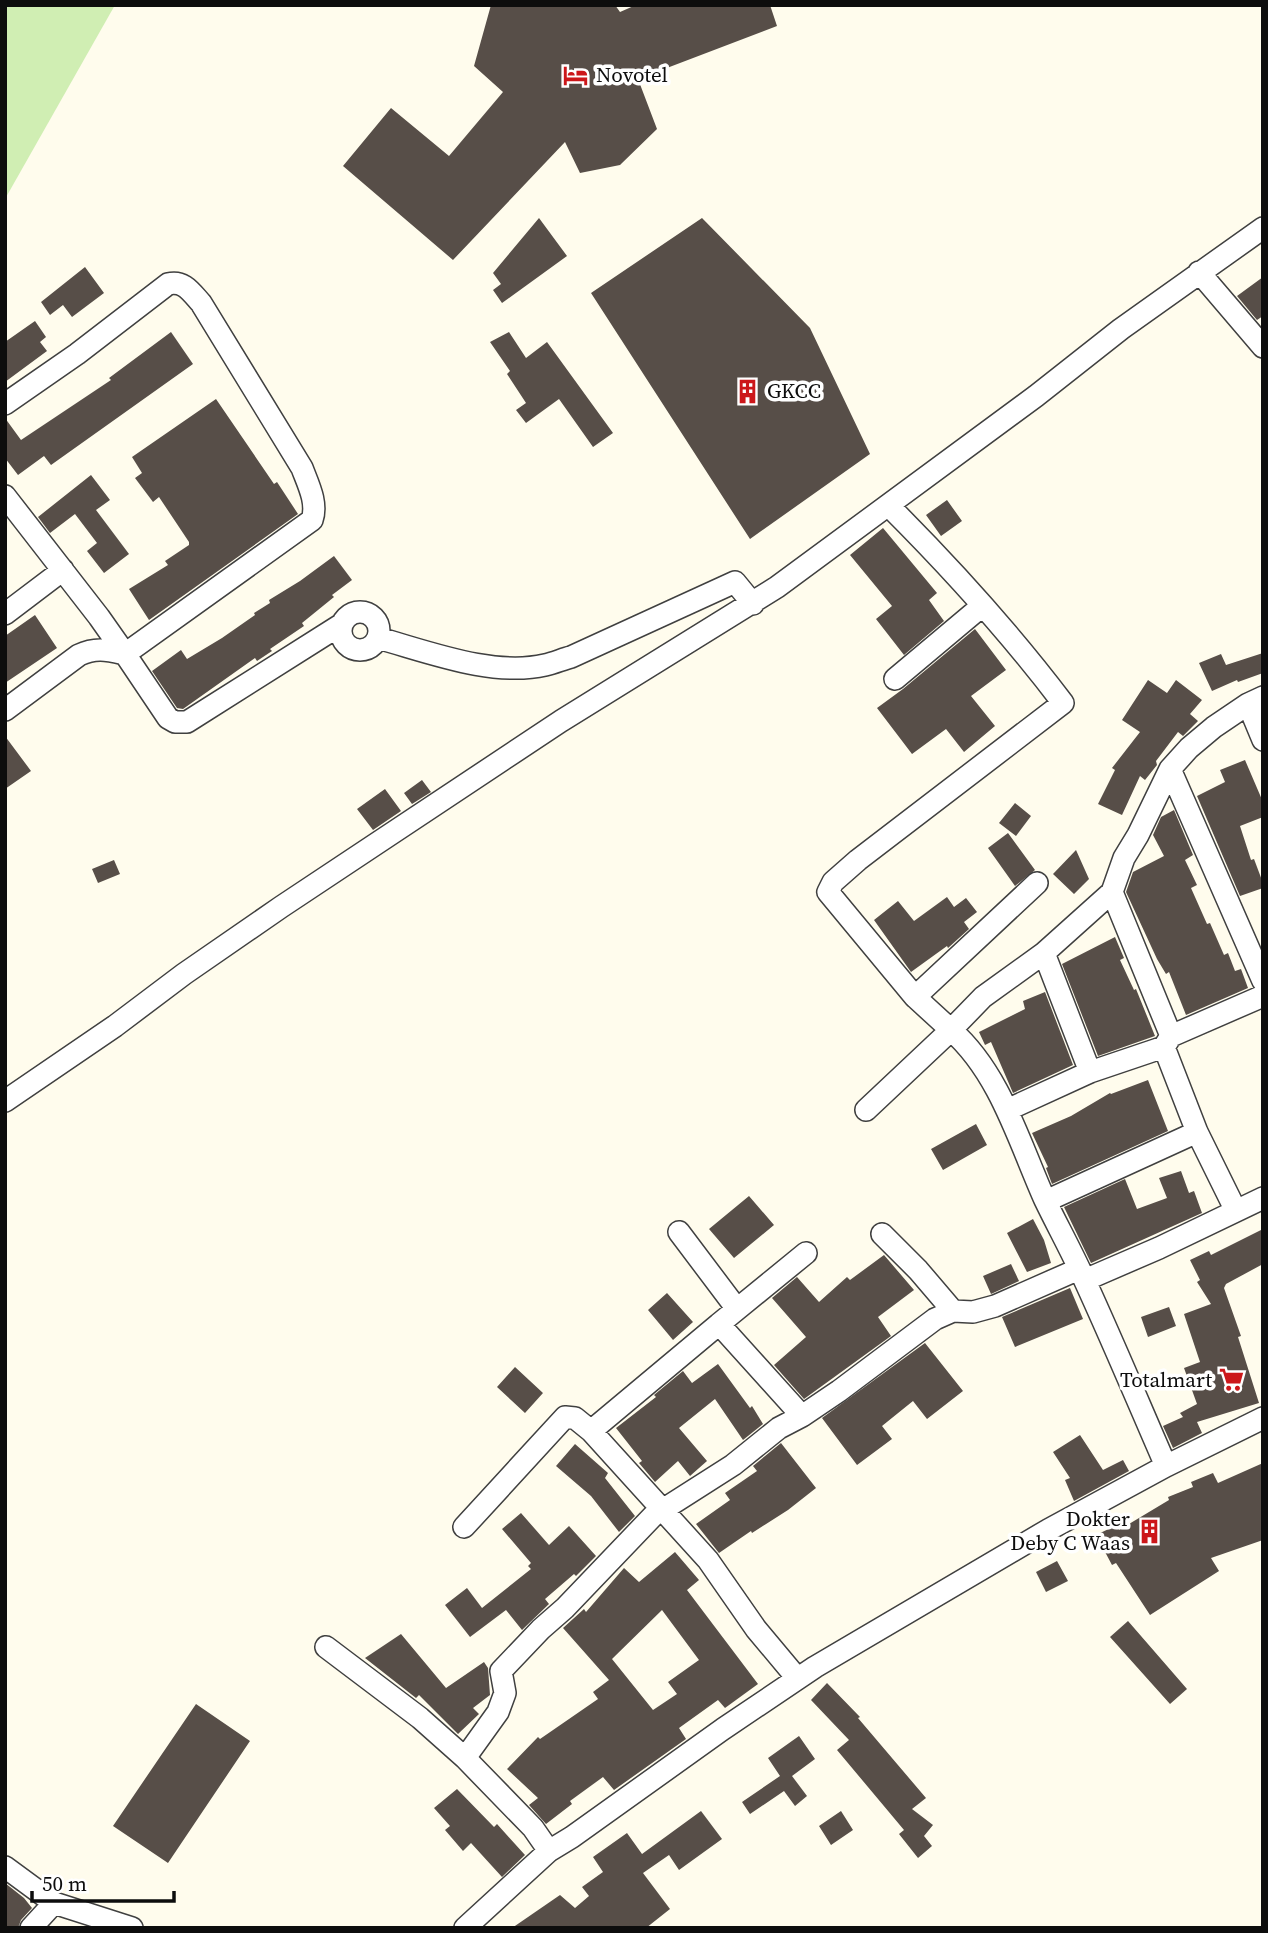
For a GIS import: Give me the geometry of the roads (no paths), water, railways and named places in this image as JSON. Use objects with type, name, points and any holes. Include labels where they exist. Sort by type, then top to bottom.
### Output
[{"type":"street","points":[[5,1101],[281,907],[561,721],[650,664],[752,604],[889,506],[1199,272],[1263,228]]},
{"type":"street","points":[[1199,272],[1263,347]]},
{"type":"street","points":[[5,404],[78,354],[168,284],[177,282],[201,303],[302,468],[315,511],[312,520],[125,654],[103,649],[89,650],[5,709]]},
{"type":"street","points":[[5,496],[125,654],[168,718],[175,722],[187,722],[342,624],[343,640],[349,647],[357,650],[373,646],[378,638],[474,664],[522,668],[571,657],[735,582],[752,604]]},
{"type":"street","points":[[889,506],[1032,662],[1063,703],[858,860],[833,882],[828,892],[915,997],[975,1055],[1007,1110],[1166,1466]]},
{"type":"street","points":[[5,614],[63,570]]},
{"type":"street","points":[[895,678],[982,606]]},
{"type":"street","points":[[866,1110],[992,990],[1044,953],[1112,892],[1124,858],[1170,769],[1189,747],[1255,701],[1263,740]]},
{"type":"street","points":[[1170,769],[1263,981]]},
{"type":"street","points":[[915,997],[1037,883]]},
{"type":"street","points":[[1112,892],[1167,1041],[1197,1132],[1236,1211]]},
{"type":"street","points":[[1044,953],[1090,1072]]},
{"type":"street","points":[[1007,1110],[1263,996]]},
{"type":"street","points":[[1046,1201],[1197,1132]]},
{"type":"street","points":[[465,1758],[498,1712],[505,1693],[500,1671],[580,1593],[653,1516],[733,1465],[779,1428],[802,1416],[935,1319],[953,1311],[973,1312],[995,1306],[1159,1248],[1263,1198]]},
{"type":"street","points":[[679,1232],[737,1309]]},
{"type":"street","points":[[882,1234],[918,1269],[953,1311]]},
{"type":"street","points":[[591,1431],[806,1253]]},
{"type":"street","points":[[719,1324],[802,1416]]},
{"type":"street","points":[[464,1527],[565,1417],[575,1418],[591,1431],[708,1560],[756,1629],[797,1678]]},
{"type":"street","points":[[465,1928],[549,1850],[572,1837],[797,1678],[1048,1530],[1166,1466],[1263,1418]]},
{"type":"street","points":[[326,1647],[420,1718],[465,1758],[533,1828],[549,1850]]},
{"type":"street","points":[[5,1867],[54,1903],[132,1928]]},
{"type":"street","points":[[31,1928],[54,1903]]},
{"type":"place","name":"Novotel","points":[[576,75]]},
{"type":"place","name":"GKCC","points":[[747,391]]},
{"type":"place","name":"Totalmart","points":[[1232,1380]]},
{"type":"place","name":"Dokter Deby C Waas","points":[[1150,1531]]}]
